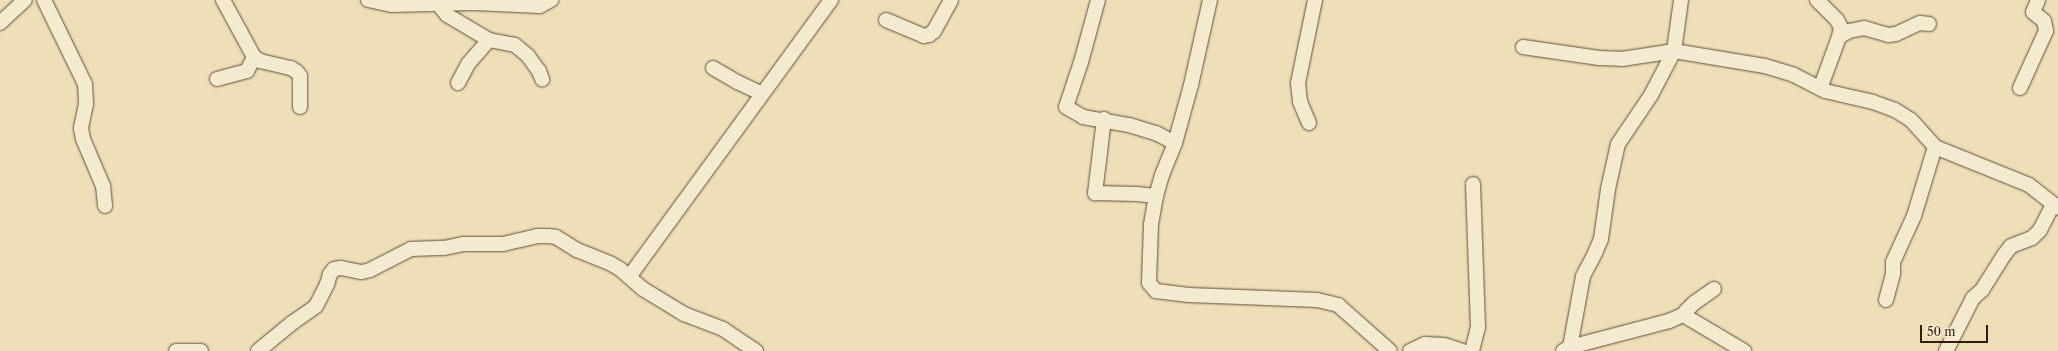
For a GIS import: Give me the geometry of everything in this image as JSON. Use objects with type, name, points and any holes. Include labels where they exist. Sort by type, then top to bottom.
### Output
[{"type":"street","points":[[0,23],[25,0]]},
{"type":"street","points":[[44,0],[85,84],[86,104],[81,128],[83,139],[103,186],[105,206]]},
{"type":"street","points":[[223,0],[254,57],[260,61],[291,68],[300,76],[300,107]]},
{"type":"street","points":[[368,0],[391,5],[474,3],[540,6],[552,0]]},
{"type":"street","points":[[629,277],[761,93],[831,0]]},
{"type":"street","points":[[886,20],[924,36],[930,35],[934,31],[951,0]]},
{"type":"street","points":[[1098,0],[1081,62],[1066,107],[1084,117],[1104,119],[1156,133],[1176,143]]},
{"type":"street","points":[[1210,0],[1192,85],[1176,143],[1162,175],[1156,196],[1151,224],[1148,270],[1149,283],[1156,291],[1225,298],[1317,300],[1338,305],[1368,329],[1390,351]]},
{"type":"street","points":[[1309,123],[1300,102],[1298,83],[1315,0]]},
{"type":"street","points":[[1681,0],[1674,51],[1651,95],[1618,144],[1608,189],[1600,239],[1595,253],[1583,276],[1567,350],[1669,321],[1685,314],[1694,303],[1714,289]]},
{"type":"street","points":[[1817,0],[1837,20],[1840,28],[1839,37],[1820,89]]},
{"type":"street","points":[[2020,88],[2046,32],[2044,20],[2033,12],[2038,0]]},
{"type":"street","points":[[433,3],[447,15],[489,40],[515,45],[528,56],[542,79]]},
{"type":"street","points":[[1839,37],[1850,31],[1864,28],[1888,35],[1896,34],[1920,22],[1929,24]]},
{"type":"street","points":[[458,83],[468,64],[489,40]]},
{"type":"street","points":[[1523,47],[1599,58],[1622,59],[1674,51],[1765,66],[1794,75],[1820,89],[1874,102],[1895,110],[1911,120],[1935,147],[2022,181],[2055,206],[2040,230],[2032,238],[2011,246],[2004,255],[1982,290],[1973,298],[1946,351]]},
{"type":"street","points":[[217,79],[247,71],[254,57]]},
{"type":"street","points":[[713,68],[737,82],[761,93]]},
{"type":"street","points":[[1104,119],[1095,193],[1116,192],[1156,196]]},
{"type":"street","points":[[1886,300],[1893,273],[1893,262],[1914,216],[1935,147]]},
{"type":"street","points":[[1472,351],[1478,327],[1474,184]]},
{"type":"street","points":[[258,351],[292,323],[316,306],[327,284],[330,274],[334,269],[366,271],[411,249],[444,248],[463,244],[503,244],[537,236],[556,237],[577,250],[611,264],[643,289],[684,314],[723,328],[756,351]]},
{"type":"street","points":[[1685,314],[1687,319],[1744,351]]},
{"type":"street","points":[[1410,351],[1425,344],[1444,345],[1464,351]]},
{"type":"street","points":[[176,351],[201,351]]}]
